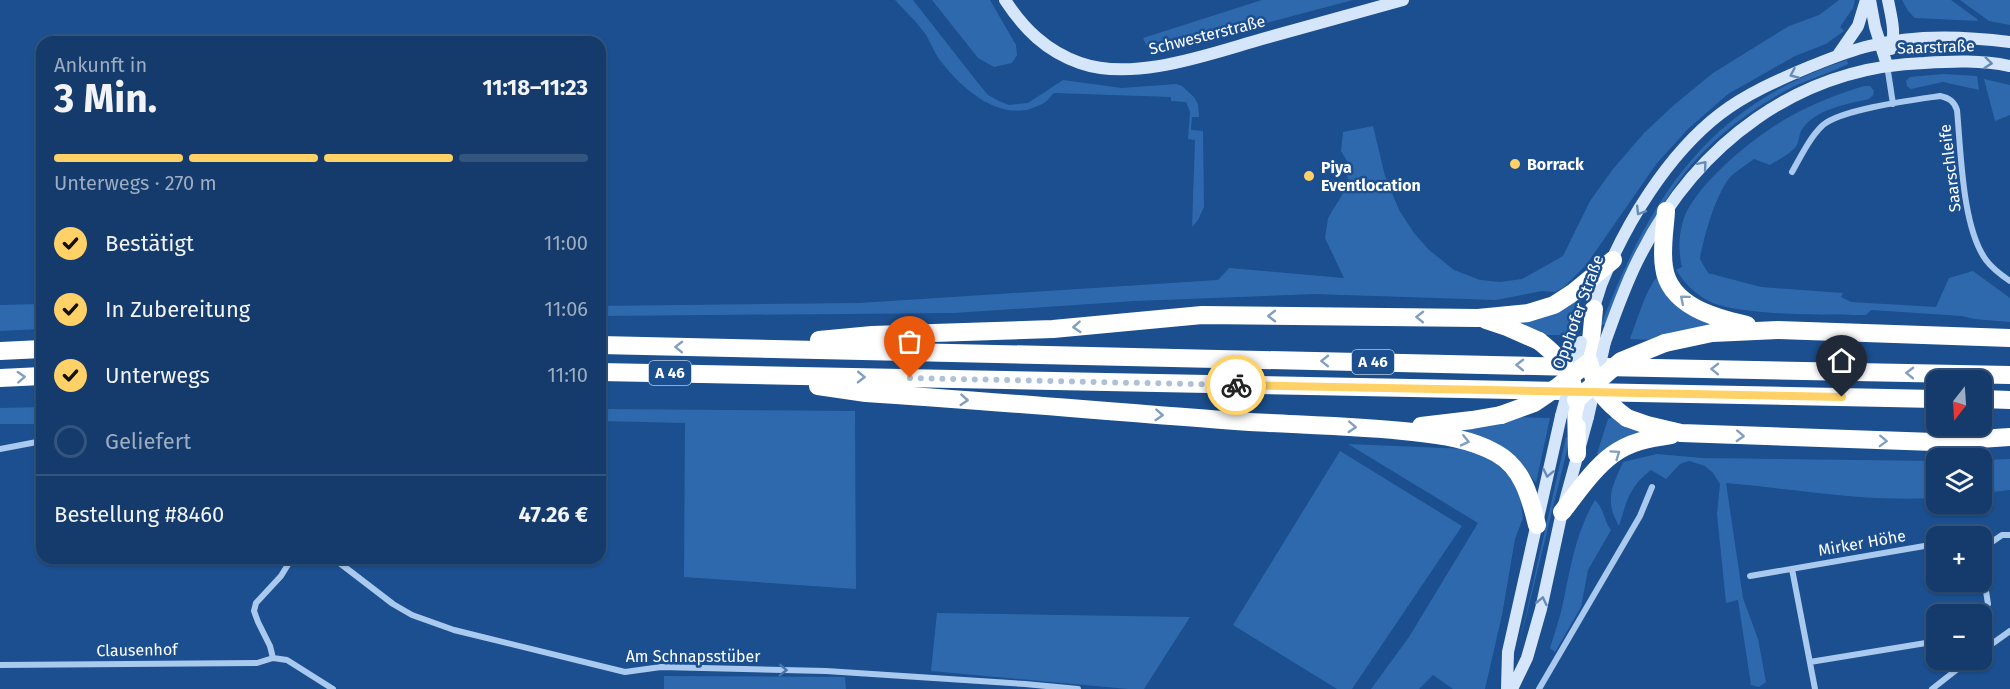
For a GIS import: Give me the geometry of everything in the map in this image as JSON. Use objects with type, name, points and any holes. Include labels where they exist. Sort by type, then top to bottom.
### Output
[{"type":"highway","points":[[1666,211],[1664,269],[1671,286],[1683,300],[1703,312],[1725,320],[1778,330]]},
{"type":"highway","points":[[737,348],[872,335],[1053,328],[1202,315],[1479,318],[1528,313],[1554,305],[1613,260]]},
{"type":"highway","points":[[1594,309],[1593,342],[1589,362],[1594,382],[1604,399],[1626,418],[1681,433]]},
{"type":"highway","points":[[1479,318],[1539,341],[1553,352],[1571,377],[1576,412],[1577,454]]},
{"type":"highway","points":[[1576,412],[1594,382],[1626,359],[1665,343],[1712,333],[1778,330],[2010,338]]},
{"type":"highway","name":"A 46","points":[[606,345],[2010,375]]},
{"type":"highway","points":[[0,351],[36,349]]},
{"type":"highway","points":[[1386,429],[1501,415],[1534,402],[1589,362]]},
{"type":"highway","name":"A 46","points":[[606,372],[1926,399]]},
{"type":"highway","points":[[739,375],[866,393],[1252,422],[1386,429],[1436,435],[1476,444],[1498,454],[1515,470],[1529,491],[1537,525]]},
{"type":"highway","points":[[0,378],[36,376]]},
{"type":"highway","points":[[1992,399],[2010,400]]},
{"type":"highway","points":[[1562,512],[1612,455],[1630,444],[1649,438],[1681,433],[1934,442],[2010,437]]},
{"type":"street","name":"Schwesterstraße","points":[[1005,0],[1017,19],[1052,51],[1082,64],[1111,68],[1161,66],[1403,0]]},
{"type":"street","points":[[1868,0],[1887,65],[1893,104]]},
{"type":"street","points":[[1838,55],[1858,26],[1868,0]]},
{"type":"street","points":[[1888,0],[1893,24],[1893,41]]},
{"type":"street","name":"Saarstraße","points":[[1880,43],[1926,37],[2010,42]]},
{"type":"street","name":"Saarstraße","points":[[1893,41],[1887,65],[1959,61],[2010,66]]},
{"type":"street","name":"Opphofer Straße","points":[[1594,309],[1613,260],[1637,215],[1668,167],[1692,140],[1720,114],[1751,94],[1838,55],[1880,43]]},
{"type":"street","name":"Opphofer Straße","points":[[1571,377],[1621,299],[1641,254],[1666,211],[1687,182],[1712,154],[1740,130],[1809,88],[1852,72],[1887,65]]},
{"type":"street","name":"Saarschleife","points":[[1792,172],[1813,137],[1834,117],[1940,96],[1952,100],[1955,105],[1972,230],[1977,245],[1986,260],[2010,281]]},
{"type":"street","name":"Opphofer Straße","points":[[1593,342],[1594,382]]},
{"type":"street","points":[[1510,689],[1509,652],[1537,525],[1576,412]]},
{"type":"street","points":[[0,449],[36,442]]},
{"type":"street","points":[[1510,689],[1527,658],[1577,454]]},
{"type":"street","points":[[1539,689],[1640,516],[1652,487]]},
{"type":"street","points":[[1992,541],[2002,535],[2010,535]]},
{"type":"street","name":"Mirker Höhe","points":[[1750,576],[1926,546]]},
{"type":"street","points":[[288,564],[281,576],[256,603],[254,611],[273,658],[287,660],[333,689]]},
{"type":"street","name":"Am Schnapsstüber","points":[[341,564],[393,604],[412,615],[454,630],[625,672],[660,667],[826,671],[1078,689]]},
{"type":"street","points":[[1792,569],[1815,689]]},
{"type":"street","points":[[1986,592],[1988,604]]},
{"type":"street","points":[[1992,644],[2010,631]]},
{"type":"street","points":[[1809,662],[1926,643]]},
{"type":"street","name":"Clausenhof","points":[[0,665],[257,663],[273,658]]},
{"type":"street","points":[[1932,689],[1956,670]]},
{"type":"shaded area","points":[[895,0],[913,0],[988,95],[1009,105],[1028,103],[1063,80],[1122,88],[1176,84],[1182,86],[1198,104],[1199,117],[1192,117],[1191,130],[1203,131],[1204,207],[1198,220],[1192,227],[1195,140],[1188,139],[1190,112],[1186,102],[1171,101],[1171,97],[1054,93],[1042,104],[1025,110],[997,107],[984,101],[959,82],[939,59],[928,38],[915,21]]},
{"type":"shaded area","points":[[932,0],[990,0],[1016,45],[1017,55],[1012,63],[994,67],[978,58]]},
{"type":"shaded area","points":[[1262,0],[1353,0],[1150,52],[1143,38]]},
{"type":"shaded area","points":[[1839,0],[1855,0],[1853,8],[1840,27],[1844,31],[1826,44],[1795,56],[1728,94],[1688,129],[1657,163],[1586,265],[1564,287],[1555,292],[1542,291],[1496,300],[1314,294],[1135,301],[954,313],[606,316],[606,306],[859,303],[1218,280],[1229,268],[1344,278],[1325,238],[1328,218],[1348,185],[1347,161],[1341,151],[1343,132],[1373,126],[1385,176],[1399,210],[1429,250],[1454,270],[1480,280],[1500,282],[1522,279],[1563,256],[1590,201],[1613,169],[1644,133],[1674,105],[1713,73],[1789,26],[1819,15]]},
{"type":"shaded area","points":[[1902,0],[1951,0],[1978,21],[1915,18]]},
{"type":"shaded area","points":[[1960,0],[2010,0],[2010,25],[1989,21]]},
{"type":"shaded area","points":[[1847,60],[1848,64],[1793,87],[1770,100],[1728,129],[1703,152],[1681,178],[1658,213],[1639,249],[1606,324],[1601,325],[1641,235],[1664,196],[1691,161],[1722,129],[1757,102],[1799,79]]},
{"type":"shaded area","points":[[1944,74],[1977,76],[1979,90],[1943,82],[1911,89],[1907,86],[1906,81],[1910,77]]},
{"type":"shaded area","points":[[1984,79],[2010,85],[2010,115],[1995,121]]},
{"type":"shaded area","points":[[1870,86],[1874,91],[1869,99],[1832,109],[1814,117],[1801,131],[1797,145],[1785,156],[1770,165],[1754,159],[1731,176],[1716,203],[1704,239],[1700,259],[1708,273],[1761,287],[1843,293],[1841,297],[1851,302],[1936,307],[1949,278],[1973,271],[2010,298],[2010,322],[1962,316],[1871,310],[1866,315],[1759,312],[1737,309],[1718,305],[1705,299],[1689,286],[1676,270],[1682,267],[1680,235],[1684,219],[1691,204],[1710,179],[1750,143],[1791,116],[1826,99]]},
{"type":"shaded area","points":[[1659,275],[1732,328],[1656,340],[1630,339],[1646,296]]},
{"type":"shaded area","points":[[1585,290],[1570,335],[1542,335],[1508,322]]},
{"type":"shaded area","points":[[36,304],[36,329],[0,331],[0,305]]},
{"type":"shaded area","points":[[36,407],[36,424],[0,424],[0,408]]},
{"type":"shaded area","points":[[606,409],[855,411],[856,589],[684,577],[685,423],[606,421]]},
{"type":"shaded area","points":[[1514,417],[1550,418],[1536,483],[1517,458],[1446,433]]},
{"type":"shaded area","points":[[1612,417],[1656,432],[1600,456],[1597,454],[1608,419]]},
{"type":"shaded area","points":[[1566,437],[1570,438],[1518,650]]},
{"type":"shaded area","points":[[1348,444],[1467,449],[1494,461],[1515,484],[1520,496],[1523,518],[1515,539],[1502,615],[1485,689],[1453,689],[1433,675],[1419,689],[1371,689],[1409,637],[1478,523]]},
{"type":"shaded area","points":[[1340,451],[1462,526],[1352,689],[1337,689],[1233,625]]},
{"type":"shaded area","points":[[1657,454],[1702,458],[1926,461],[1926,498],[1857,497],[1726,483],[1743,598],[1758,639],[1766,682],[1759,687],[1751,685],[1738,600],[1726,603],[1717,514],[1720,484],[1705,466],[1689,461],[1680,464],[1666,479],[1651,470],[1633,489],[1619,526],[1612,509],[1611,494],[1623,462]]},
{"type":"shaded area","points":[[2010,459],[2010,490],[1992,492],[1992,460]]},
{"type":"shaded area","points":[[1595,500],[1601,507],[1611,530],[1588,570],[1581,607],[1555,652],[1550,648],[1575,548]]},
{"type":"shaded area","points":[[937,613],[1190,617],[1144,689],[1128,689],[931,671]]},
{"type":"shaded area","points":[[664,676],[845,677],[846,689],[664,689]]},
{"type":"way so far","points":[[910,378],[1236,385]]},
{"type":"place","name":"Borrack","points":[[1515,164]]},
{"type":"place","name":"Piya Eventlocation","points":[[1309,176]]},
{"type":"route","points":[[1236,385],[1842,397]]}]
